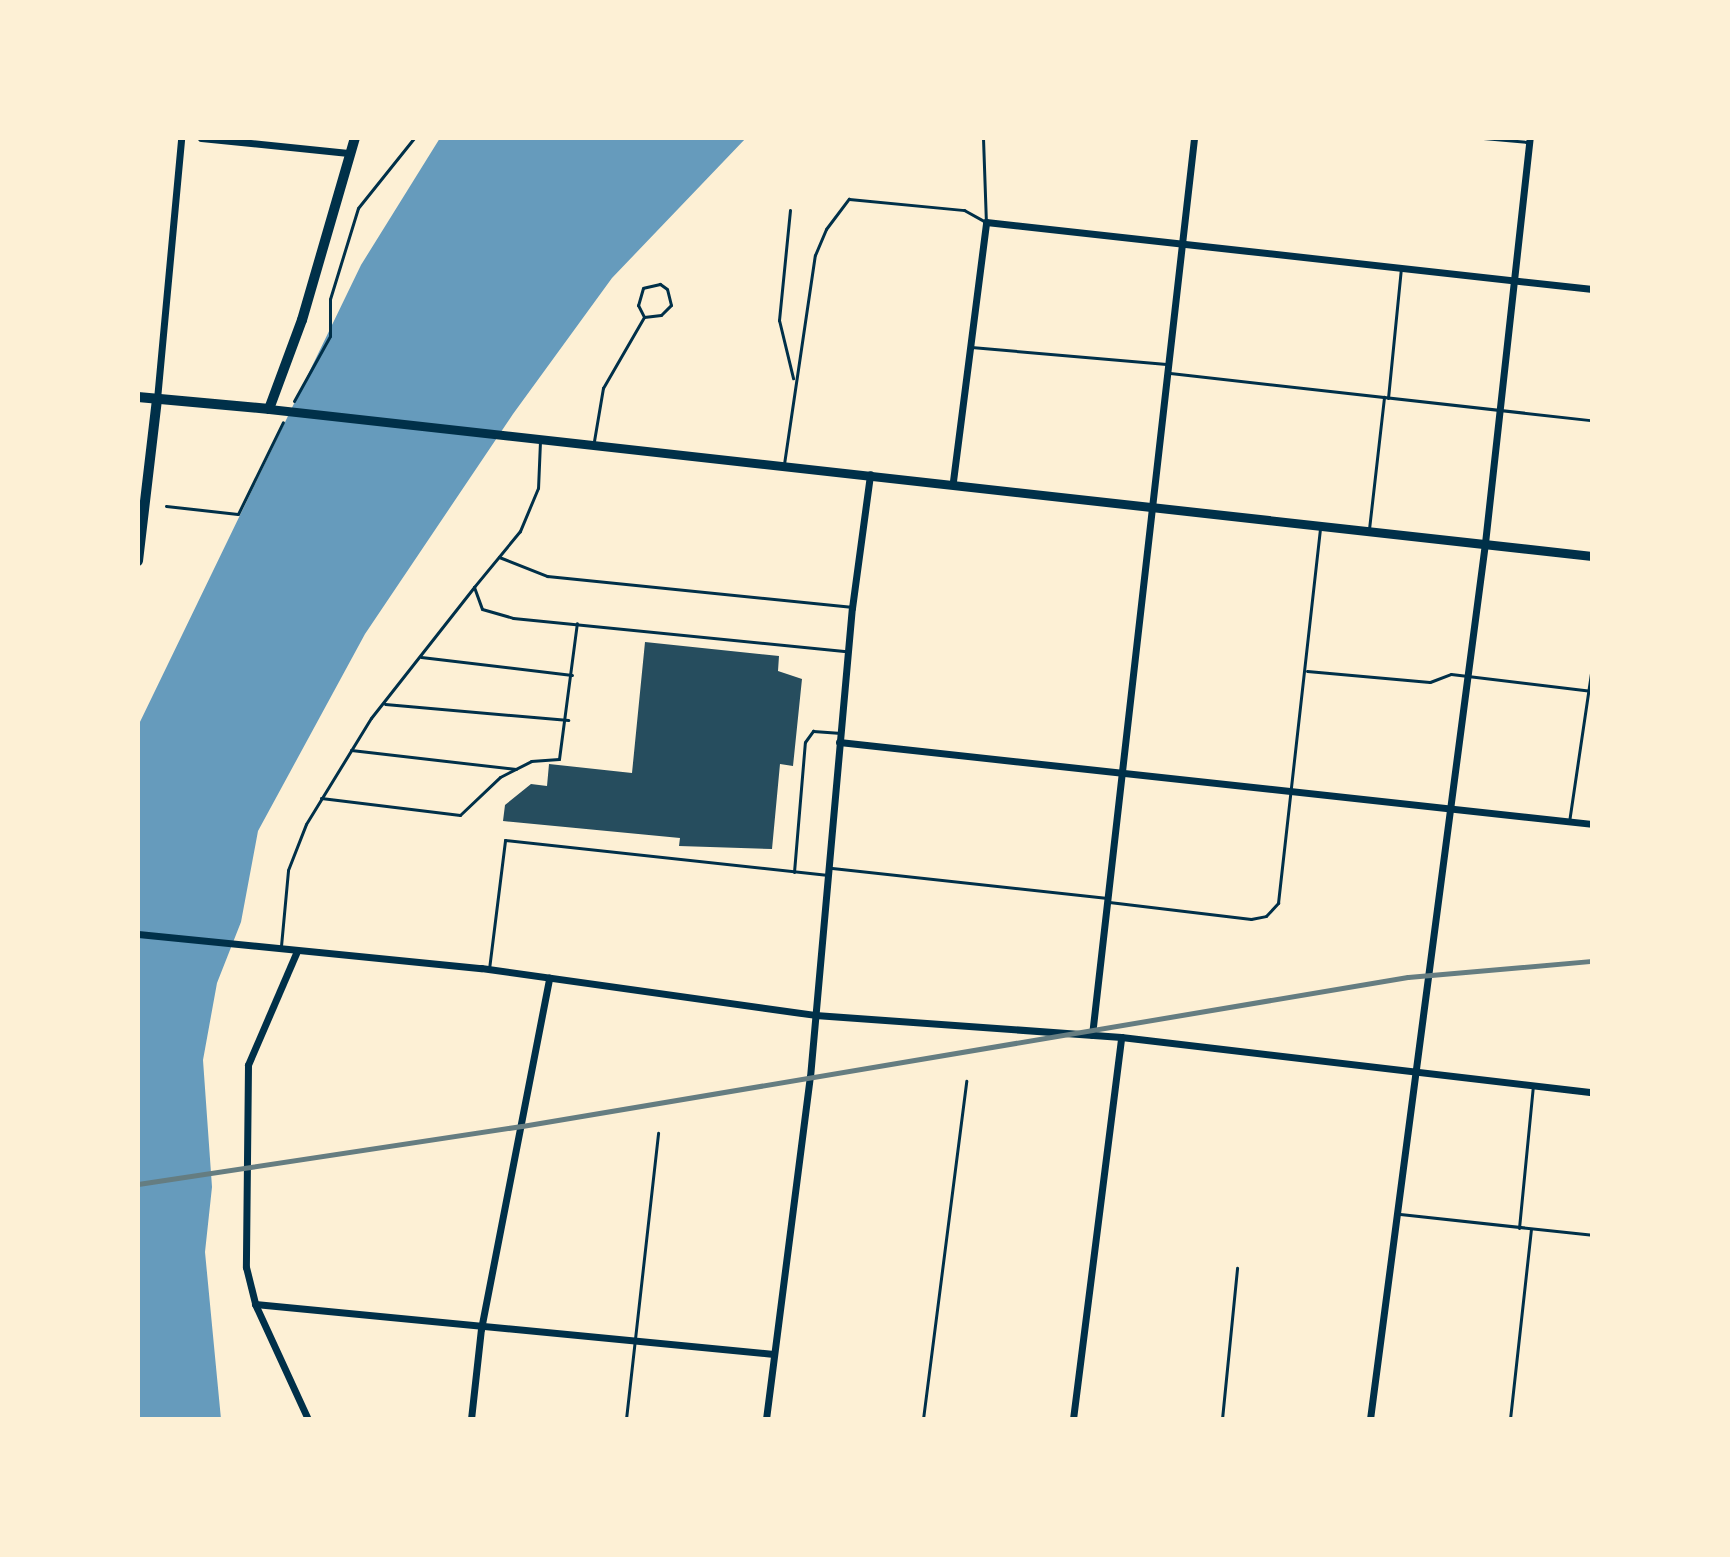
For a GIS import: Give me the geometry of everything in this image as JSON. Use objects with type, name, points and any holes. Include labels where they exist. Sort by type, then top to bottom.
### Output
[{"type":"main road","points":[[138,397],[269,409],[302,320],[348,153],[355,138]]},
{"type":"main road","points":[[138,561],[157,399]]},
{"type":"street","points":[[157,399],[181,138]]},
{"type":"street","points":[[201,138],[348,153]]},
{"type":"street","points":[[1092,1035],[1194,138]]},
{"type":"street","points":[[1370,1419],[1485,543],[1530,140]]},
{"type":"street","points":[[953,481],[986,222],[1592,289]]},
{"type":"street","points":[[269,409],[540,435],[1592,556]]},
{"type":"street","points":[[766,1419],[815,1015],[852,608],[870,474]]},
{"type":"street","points":[[840,737],[1122,773],[1592,824]]},
{"type":"street","points":[[138,934],[489,969],[815,1015],[1121,1037],[1592,1092]]},
{"type":"street","points":[[297,951],[248,1065],[246,1267],[255,1304],[308,1419]]},
{"type":"street","points":[[471,1419],[481,1329],[549,978]]},
{"type":"street","points":[[1073,1419],[1121,1037]]},
{"type":"street","points":[[255,1304],[481,1329],[774,1354]]},
{"type":"lane","points":[[983,138],[986,222]]},
{"type":"lane","points":[[1483,138],[1530,140]]},
{"type":"lane","points":[[784,464],[793,382],[815,255],[826,229],[849,199],[964,210],[986,222]]},
{"type":"lane","points":[[790,210],[779,320],[793,382]]},
{"type":"lane","points":[[1369,530],[1401,268]]},
{"type":"lane","points":[[594,441],[603,388],[644,317],[666,311],[671,296],[660,284],[643,288],[638,305],[644,317]]},
{"type":"lane","points":[[971,347],[1592,420]]},
{"type":"lane","points":[[281,949],[288,870],[321,798],[382,704],[520,531],[538,488],[540,435]]},
{"type":"lane","points":[[489,969],[505,840],[794,872],[828,871],[1107,900],[1251,919],[1266,916],[1278,903],[1321,525]]},
{"type":"lane","points":[[499,557],[547,576],[852,608]]},
{"type":"lane","points":[[474,587],[482,609],[513,618],[849,651]]},
{"type":"lane","points":[[321,798],[460,815],[516,769],[531,761],[559,759],[568,720],[577,623]]},
{"type":"lane","points":[[420,656],[572,675]]},
{"type":"lane","points":[[1569,822],[1592,666]]},
{"type":"lane","points":[[1306,671],[1430,682],[1451,674],[1590,691]]},
{"type":"lane","points":[[382,704],[568,720]]},
{"type":"lane","points":[[794,872],[805,742],[813,731],[840,737]]},
{"type":"lane","points":[[351,750],[516,769]]},
{"type":"lane","points":[[923,1419],[966,1081]]},
{"type":"lane","points":[[1519,1228],[1533,1085]]},
{"type":"lane","points":[[626,1419],[658,1133]]},
{"type":"lane","points":[[1396,1214],[1592,1235]]},
{"type":"lane","points":[[1510,1419],[1531,1229]]},
{"type":"lane","points":[[1222,1419],[1237,1268]]},
{"type":"water","points":[[440,138],[746,138],[612,278],[513,414],[365,634],[258,831],[241,922],[217,983],[203,1060],[212,1187],[205,1252],[221,1419],[138,1419],[138,726],[361,265]]},
{"type":"building","points":[[645,642],[779,656],[778,671],[802,679],[793,766],[780,764],[772,849],[679,846],[680,838],[503,821],[505,805],[531,784],[547,786],[549,764],[632,773]]},
{"type":"railway","points":[[138,1184],[522,1126],[1408,977],[1592,961]]}]
